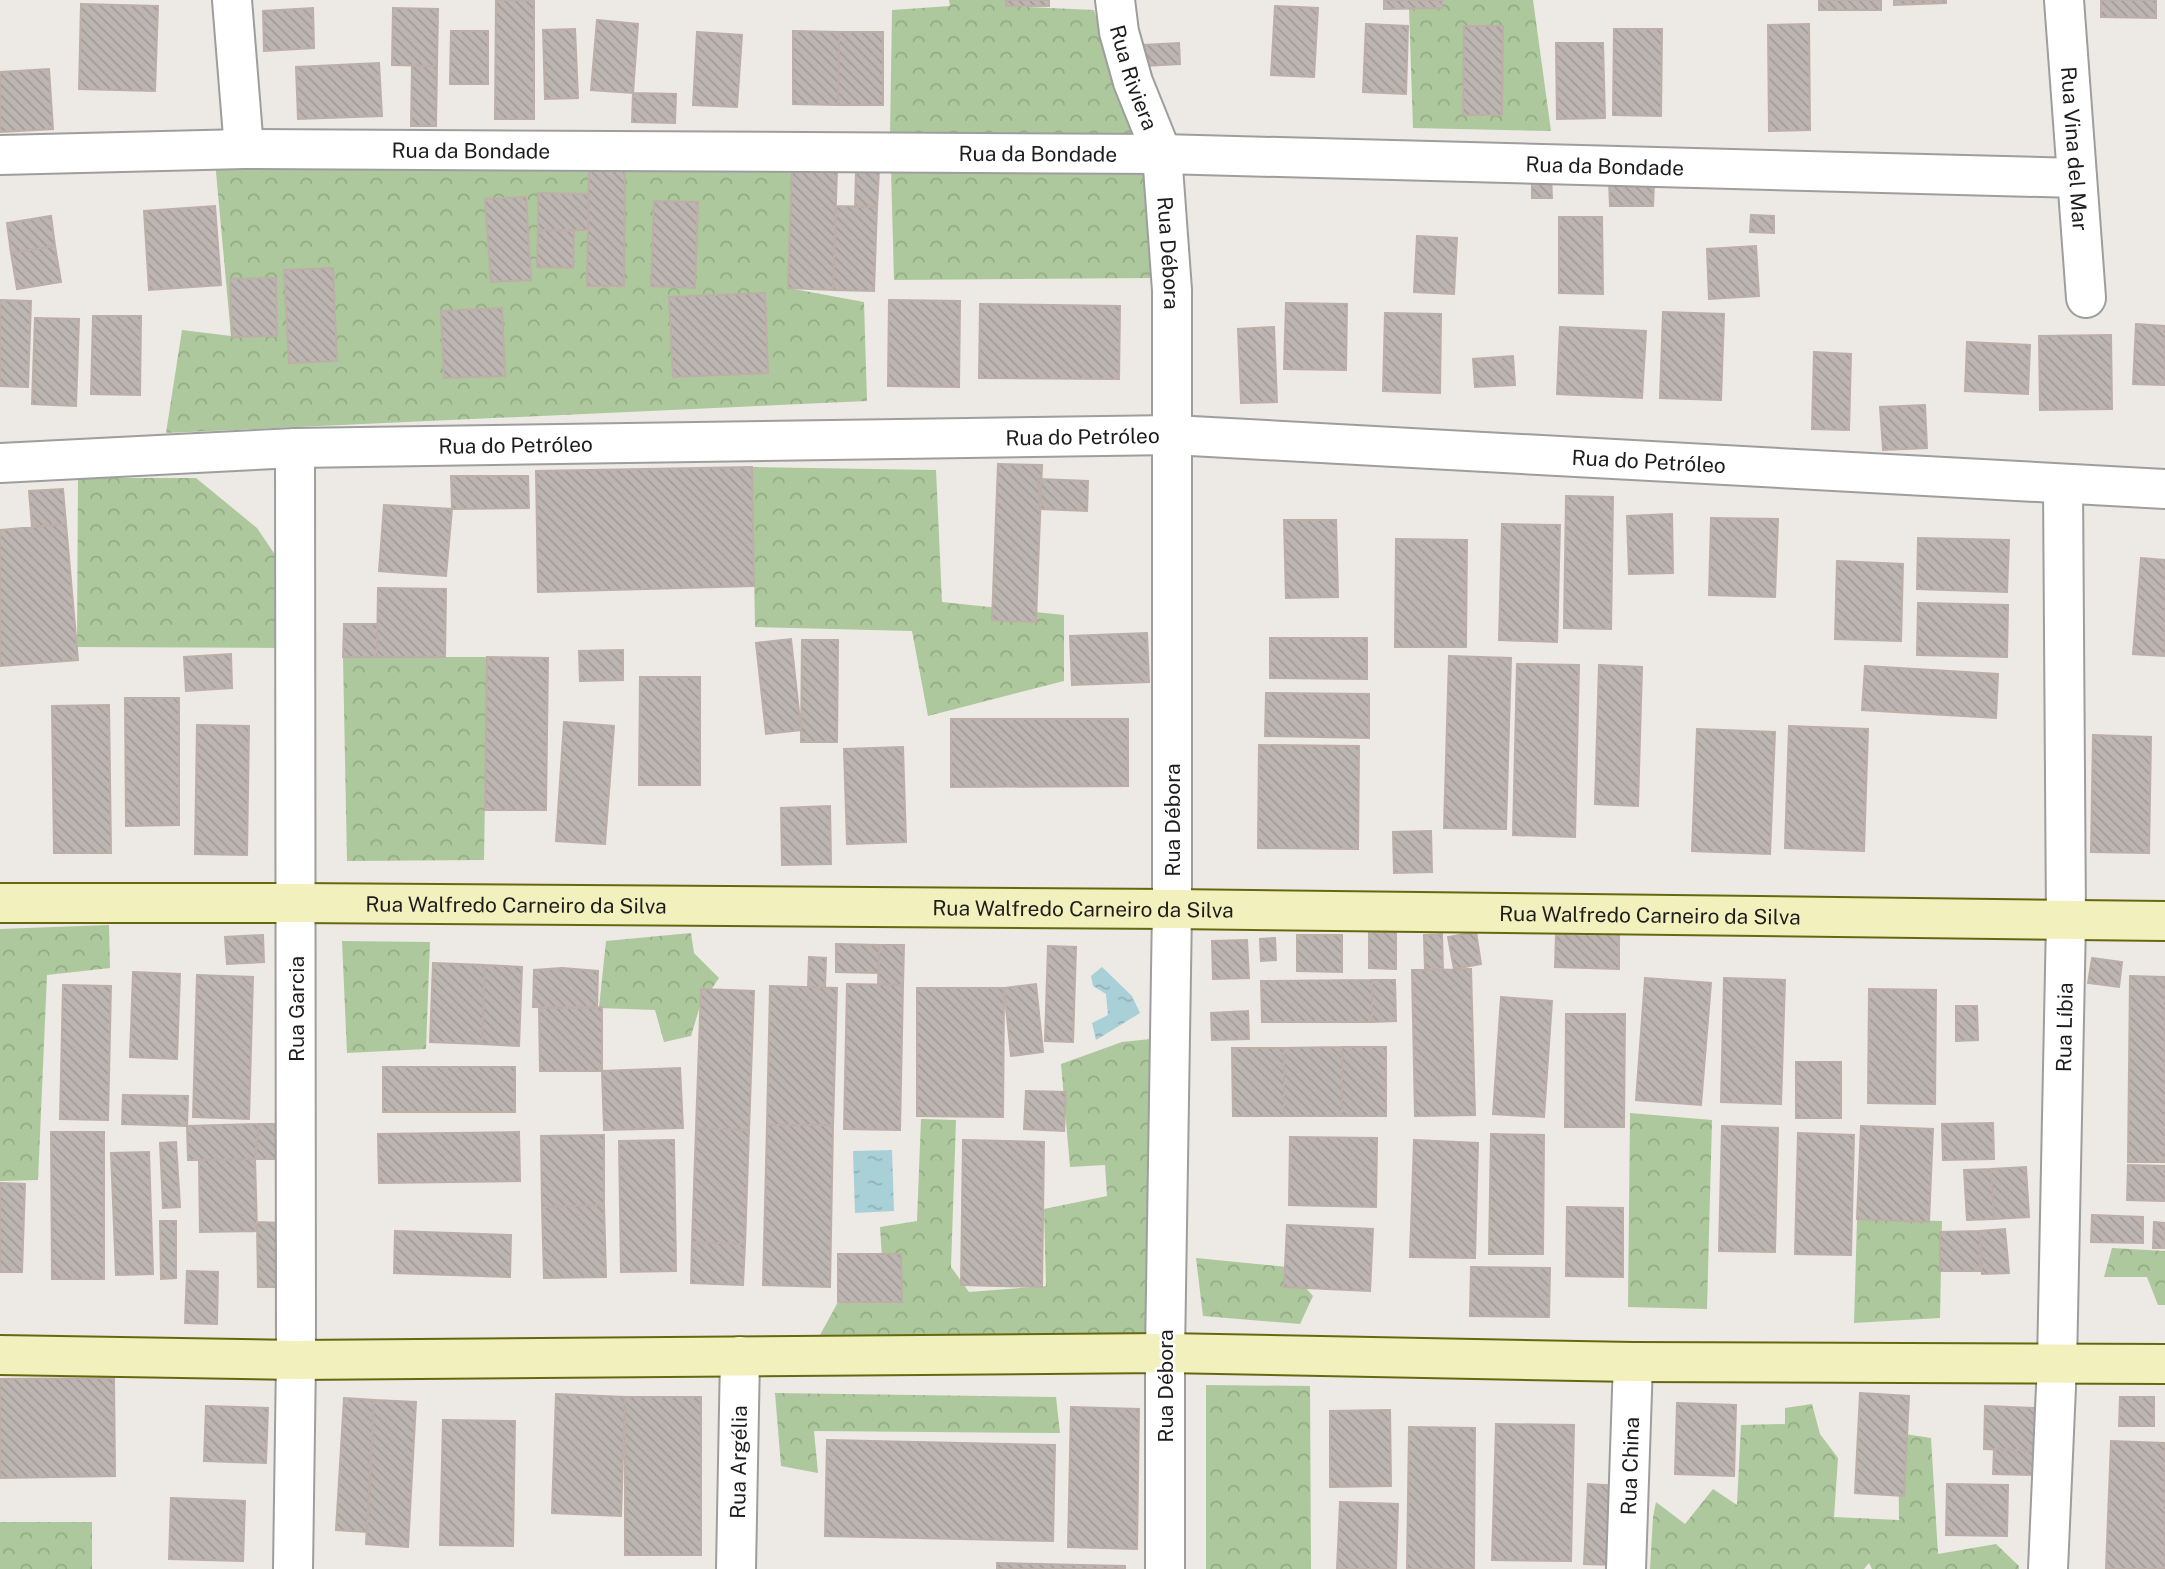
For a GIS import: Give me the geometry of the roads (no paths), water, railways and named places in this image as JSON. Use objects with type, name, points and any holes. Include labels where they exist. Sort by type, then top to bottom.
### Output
[{"type":"main road","name":"Rua Walfredo Carneiro da Silva","points":[[0,903],[296,902],[1172,909],[2165,921]]},
{"type":"main road","points":[[0,1355],[296,1360],[1165,1353],[1633,1362],[2165,1364]]},
{"type":"street","points":[[232,0],[244,149]]},
{"type":"street","name":"Rua Riviera","points":[[1115,0],[1119,32],[1132,82],[1162,154]]},
{"type":"street","name":"Rua Vina del Mar","points":[[2064,0],[2086,298]]},
{"type":"street","name":"Rua da Bondade","points":[[0,155],[244,149],[1162,154],[2077,177]]},
{"type":"street","name":"Rua Débora","points":[[1162,154],[1172,290],[1173,435],[1172,909],[1165,1353],[1165,1569]]},
{"type":"street","name":"Rua do Petróleo","points":[[0,463],[295,448],[1173,435],[2165,489]]},
{"type":"street","name":"Rua Garcia","points":[[293,1569],[296,1360],[295,448]]},
{"type":"street","name":"Rua Líbia","points":[[2048,1569],[2057,1364],[2066,921],[2063,485]]},
{"type":"street","name":"Rua Argélia","points":[[736,1569],[740,1356]]},
{"type":"street","name":"Rua China","points":[[1626,1569],[1633,1362]]},
{"type":"water","points":[[1102,967],[1132,996],[1140,1013],[1096,1040],[1092,1023],[1108,1015],[1106,994],[1093,986],[1091,976]]},
{"type":"water","points":[[892,1150],[894,1211],[855,1213],[853,1151]]}]
